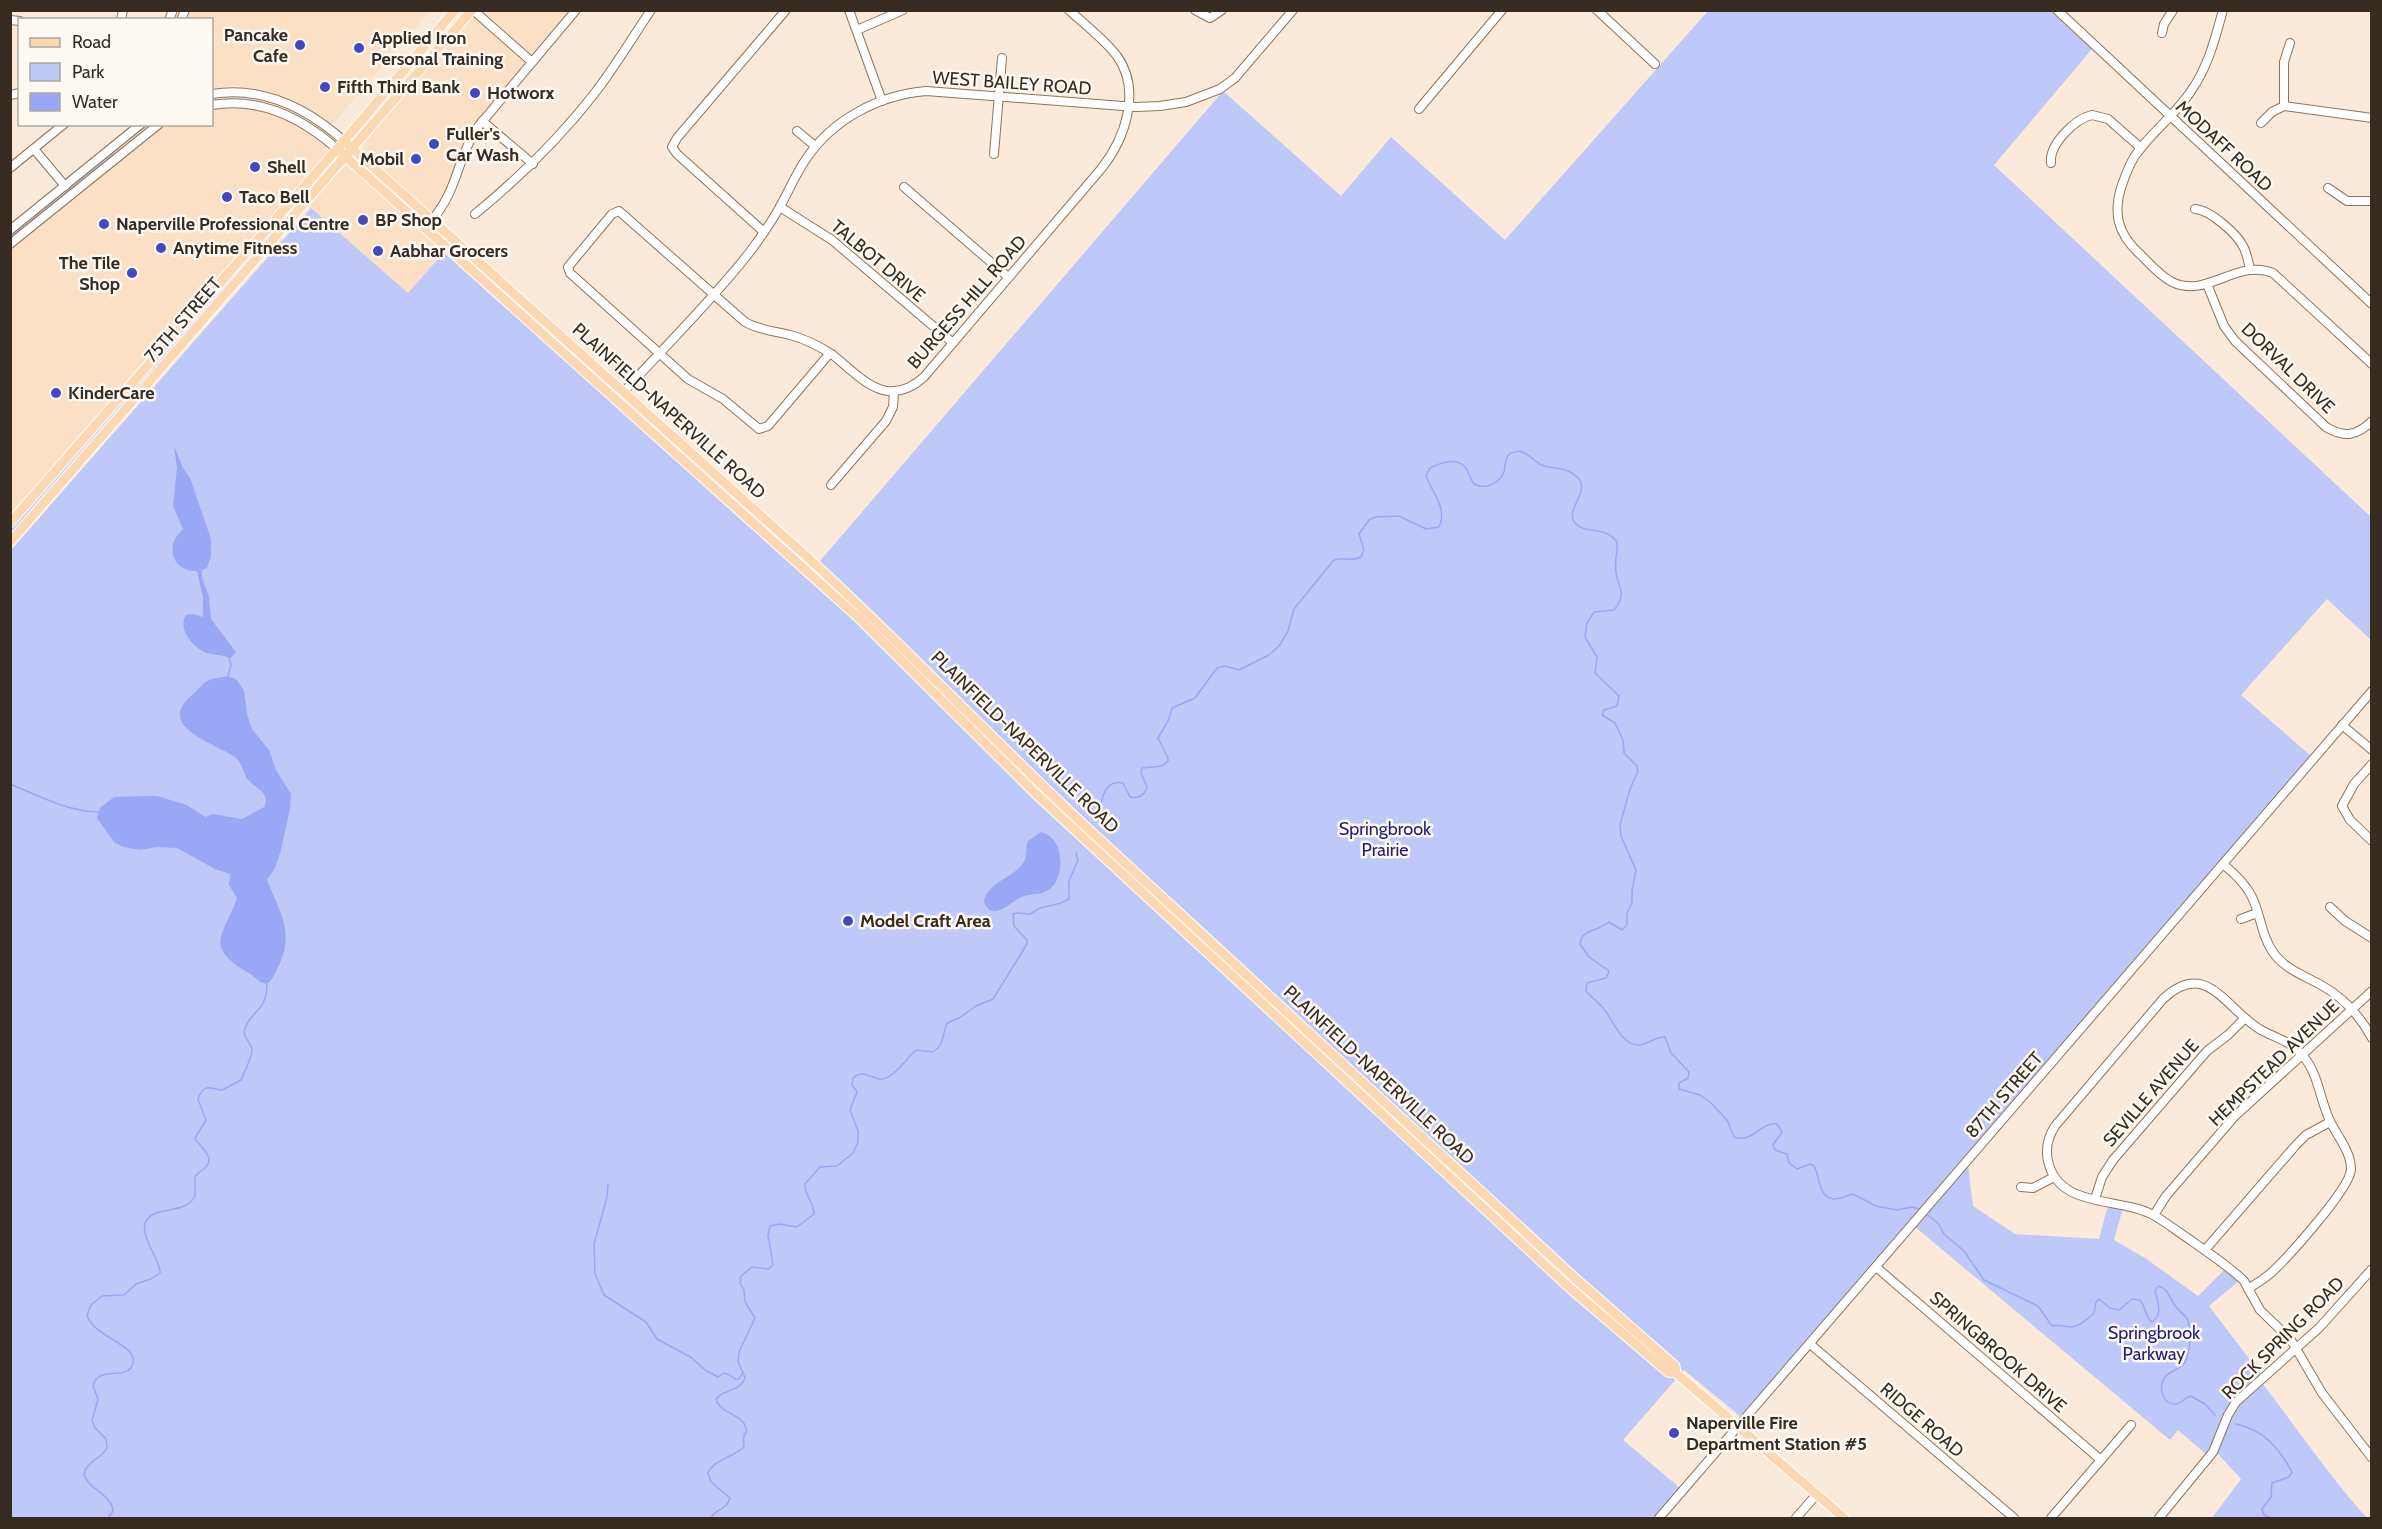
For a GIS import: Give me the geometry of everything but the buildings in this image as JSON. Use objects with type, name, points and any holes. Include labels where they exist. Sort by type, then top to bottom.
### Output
[{"type":"main road","name":"75TH STREET","points":[[10,523],[341,145],[455,10]]},
{"type":"main road","name":"75TH STREET","points":[[10,542],[473,10]]},
{"type":"main road","name":"PLAINFIELD-NAPERVILLE ROAD","points":[[341,145],[620,396],[885,629],[1044,788],[1560,1264],[1675,1366],[1676,1372],[1844,1518]]},
{"type":"main road","name":"PLAINFIELD-NAPERVILLE ROAD","points":[[350,154],[431,221],[620,396]]},
{"type":"street","points":[[473,10],[532,62]]},
{"type":"street","points":[[431,221],[449,197],[469,141],[482,121],[576,10]]},
{"type":"street","points":[[475,214],[533,164],[592,97],[651,10]]},
{"type":"street","points":[[764,232],[672,147],[677,138],[786,10]]},
{"type":"street","points":[[849,10],[882,101]]},
{"type":"street","points":[[857,30],[903,10]]},
{"type":"street","points":[[1070,10],[1107,45],[1120,61],[1129,84],[1129,106]]},
{"type":"street","points":[[1195,10],[1210,18],[1222,10]]},
{"type":"street","name":"WEST BAILEY ROAD","points":[[620,396],[748,254],[780,207],[801,166],[815,146],[846,118],[882,101],[926,91],[1129,106],[1173,105],[1200,98],[1220,89],[1235,78],[1293,10]]},
{"type":"street","points":[[1419,109],[1502,10]]},
{"type":"street","points":[[1598,10],[1655,64]]},
{"type":"street","name":"MODAFF ROAD","points":[[2057,10],[2372,304]]},
{"type":"street","points":[[2162,33],[2164,24],[2173,10]]},
{"type":"street","points":[[2223,10],[2203,72],[2186,99],[2141,148],[2129,166],[2118,197],[2116,211],[2119,227],[2134,249],[2167,279],[2185,286],[2207,284],[2250,269],[2267,271],[2279,277],[2372,364]]},
{"type":"street","points":[[2284,106],[2284,62],[2290,43]]},
{"type":"street","points":[[994,154],[1002,58]]},
{"type":"street","points":[[213,94],[243,93],[279,100],[314,117],[341,145]]},
{"type":"street","points":[[213,105],[246,104],[278,111],[341,145]]},
{"type":"street","name":"BURGESS HILL ROAD","points":[[894,392],[917,383],[1108,160],[1122,132],[1129,106]]},
{"type":"street","points":[[2261,123],[2272,112],[2284,106],[2372,118]]},
{"type":"street","points":[[2051,163],[2051,154],[2055,147],[2076,123],[2092,115],[2108,119],[2141,148]]},
{"type":"street","points":[[482,121],[533,164]]},
{"type":"street","points":[[10,168],[62,126]]},
{"type":"street","points":[[10,230],[139,126]]},
{"type":"street","points":[[10,244],[157,126]]},
{"type":"street","points":[[797,131],[815,146]]},
{"type":"street","points":[[34,149],[65,186]]},
{"type":"street","points":[[904,187],[1008,277]]},
{"type":"street","points":[[2328,188],[2347,201],[2372,201]]},
{"type":"street","name":"TALBOT DRIVE","points":[[780,207],[832,240],[953,343]]},
{"type":"street","points":[[2195,209],[2210,214],[2240,242],[2245,250],[2250,269]]},
{"type":"street","points":[[830,353],[768,426],[762,429],[754,426],[723,399],[688,380],[568,270],[570,263],[618,211],[751,325],[801,338],[830,353],[871,386],[894,392],[890,416],[831,485]]},
{"type":"street","name":"DORVAL DRIVE","points":[[2207,284],[2224,326],[2235,342],[2326,426],[2338,433],[2351,434],[2358,432],[2372,421]]},
{"type":"street","name":"87TH STREET","points":[[1659,1518],[2372,691]]},
{"type":"street","points":[[2342,725],[2372,750]]},
{"type":"street","points":[[2372,764],[2354,784],[2342,806],[2350,820],[2372,841]]},
{"type":"street","points":[[2223,864],[2242,881],[2251,895],[2264,933],[2276,956],[2296,972],[2333,992],[2352,1009],[2372,1038]]},
{"type":"street","points":[[2330,907],[2345,921],[2372,938]]},
{"type":"street","points":[[2241,919],[2257,913]]},
{"type":"street","points":[[2248,1289],[2276,1268],[2347,1183],[2351,1170],[2349,1157],[2330,1122],[2311,1067],[2302,1054],[2295,1047],[2261,1030],[2220,994],[2205,985],[2192,982],[2169,994],[2051,1132],[2046,1153],[2054,1178],[2073,1193],[2134,1207],[2154,1215],[2233,1270],[2248,1289],[2260,1310],[2285,1333],[2322,1394],[2372,1458]]},
{"type":"street","name":"HEMPSTEAD AVENUE","points":[[2154,1215],[2166,1196],[2235,1116],[2372,991]]},
{"type":"street","name":"SEVILLE AVENUE","points":[[2095,1199],[2102,1177],[2113,1160],[2207,1050],[2228,1035],[2245,1018]]},
{"type":"street","points":[[2205,1251],[2301,1139],[2330,1122]]},
{"type":"street","points":[[2021,1187],[2033,1188],[2054,1178]]},
{"type":"street","name":"SPRINGBROOK DRIVE","points":[[1876,1267],[2101,1460]]},
{"type":"street","name":"ROCK SPRING ROAD","points":[[2159,1518],[2213,1452],[2235,1402],[2325,1323],[2372,1269]]},
{"type":"street","name":"RIDGE ROAD","points":[[1810,1344],[2014,1518]]},
{"type":"street","points":[[2051,1518],[2131,1425]]},
{"type":"street","points":[[1796,1518],[1816,1494]]},
{"type":"shaded area","points":[[189,10],[430,11],[331,126],[316,114],[283,98],[239,86],[213,88],[213,18],[185,18]]},
{"type":"shaded area","points":[[478,11],[575,11],[479,124],[455,183],[433,218],[364,153],[363,148],[368,139]]},
{"type":"shaded area","points":[[232,107],[265,111],[290,119],[320,139],[327,151],[325,157],[11,514],[11,248],[164,126],[213,126],[213,109]]},
{"type":"shaded area","points":[[346,167],[355,170],[445,251],[408,294],[309,207],[336,175]]},
{"type":"green space","name":"Springbrook Prairie","points":[[1708,11],[2051,11],[2092,49],[1994,165],[2371,517],[2371,640],[2327,599],[2241,695],[2311,756],[1741,1417],[1684,1370],[1623,1440],[1680,1488],[1655,1518],[11,1518],[11,550],[311,208],[408,293],[445,251],[628,406],[630,404],[814,568],[1223,91],[1341,196],[1391,137],[1505,240]]},
{"type":"green space","points":[[145,126],[148,126],[11,239],[11,235],[19,226]]},
{"type":"green space","points":[[292,205],[239,276],[11,538],[11,527]]},
{"type":"green space","points":[[462,252],[575,353],[545,331],[459,255]]},
{"type":"green space","name":"Springbrook Parkway","points":[[1968,1165],[1973,1206],[2015,1234],[2099,1239],[2108,1205],[2123,1208],[2114,1240],[2145,1258],[2198,1296],[2225,1269],[2239,1281],[2209,1306],[2261,1374],[2262,1383],[2326,1469],[2367,1518],[2212,1518],[2241,1479],[2217,1453],[2207,1455],[2178,1430],[2170,1440],[1914,1226]]},
{"type":"water","points":[[174,446],[190,478],[211,539],[211,556],[207,568],[202,570],[202,578],[209,597],[211,619],[236,652],[231,658],[202,651],[185,632],[186,615],[193,614],[203,617],[203,597],[197,571],[185,569],[177,563],[173,553],[174,541],[183,529],[173,506],[177,468]]},
{"type":"water","points":[[228,676],[237,680],[244,691],[247,714],[252,729],[269,750],[276,770],[291,794],[281,850],[275,868],[267,880],[281,913],[286,934],[283,956],[272,980],[267,984],[258,981],[233,963],[221,947],[223,931],[237,898],[229,885],[230,874],[215,869],[177,848],[156,847],[141,850],[123,847],[114,842],[97,818],[100,808],[114,797],[157,796],[187,805],[205,817],[213,814],[242,819],[264,807],[265,795],[248,780],[236,758],[194,734],[180,718],[181,708],[203,684],[209,680]]},
{"type":"water","points":[[1041,832],[1054,841],[1060,856],[1059,873],[1052,887],[1045,892],[1022,897],[996,911],[987,908],[984,902],[989,890],[1022,865],[1028,841]]},
{"type":"waterway","points":[[1098,815],[1104,792],[1111,784],[1123,783],[1130,797],[1138,797],[1145,792],[1147,787],[1141,773],[1142,768],[1162,766],[1168,761],[1158,738],[1169,719],[1172,708],[1195,698],[1217,668],[1225,666],[1239,670],[1269,655],[1279,646],[1288,631],[1294,609],[1333,561],[1361,557],[1364,550],[1359,534],[1369,520],[1375,517],[1399,516],[1426,529],[1439,527],[1442,514],[1426,476],[1430,468],[1452,461],[1460,463],[1466,468],[1474,484],[1487,486],[1495,483],[1502,476],[1508,455],[1520,451],[1544,466],[1568,471],[1581,483],[1572,517],[1575,523],[1584,529],[1607,534],[1617,542],[1616,568],[1621,591],[1620,599],[1614,610],[1594,612],[1587,623],[1585,637],[1597,657],[1595,673],[1619,696],[1617,706],[1604,710],[1602,715],[1615,723],[1623,740],[1624,753],[1637,766],[1638,771],[1630,789],[1620,825],[1621,836],[1636,870],[1632,903],[1627,913],[1627,925],[1622,930],[1609,922],[1586,933],[1581,939],[1580,944],[1589,957],[1609,971],[1606,978],[1587,983],[1586,991],[1603,1008],[1622,1036],[1632,1044],[1642,1045],[1665,1037],[1671,1053],[1689,1072],[1688,1078],[1679,1083],[1679,1089],[1700,1095],[1710,1102],[1727,1120],[1734,1137],[1747,1137],[1766,1126],[1777,1124],[1782,1132],[1773,1145],[1775,1150],[1787,1154],[1789,1163],[1797,1169],[1810,1164],[1814,1166],[1822,1190],[1828,1197],[1835,1199],[1853,1194],[1876,1206],[1897,1210],[1912,1207],[1919,1209]]},
{"type":"waterway","points":[[228,676],[231,665],[229,657]]},
{"type":"waterway","points":[[10,784],[64,806],[98,812]]},
{"type":"waterway","points":[[711,1518],[726,1505],[730,1498],[711,1482],[708,1473],[719,1461],[744,1447],[744,1435],[747,1432],[744,1423],[722,1408],[716,1399],[740,1386],[745,1378],[738,1361],[739,1352],[755,1318],[745,1302],[744,1290],[740,1283],[741,1276],[752,1267],[768,1269],[773,1265],[768,1235],[770,1226],[779,1224],[797,1227],[814,1214],[805,1184],[820,1167],[837,1166],[853,1153],[858,1142],[858,1131],[850,1110],[857,1092],[852,1085],[853,1078],[862,1074],[883,1079],[895,1072],[916,1050],[933,1052],[941,1042],[947,1023],[993,999],[1027,944],[1027,940],[1014,926],[1013,914],[1030,914],[1040,908],[1069,899],[1069,881],[1078,860],[1076,853]]},
{"type":"waterway","points":[[108,1518],[113,1511],[111,1505],[90,1484],[84,1474],[88,1466],[107,1448],[106,1439],[95,1428],[92,1421],[98,1399],[93,1386],[96,1379],[101,1376],[126,1372],[133,1363],[133,1357],[122,1345],[97,1329],[87,1315],[91,1305],[102,1296],[124,1295],[136,1284],[160,1273],[145,1233],[145,1225],[148,1218],[156,1213],[183,1207],[195,1196],[195,1177],[209,1163],[208,1155],[195,1138],[206,1120],[198,1099],[205,1088],[222,1090],[241,1080],[252,1050],[245,1035],[245,1029],[264,1000],[267,984]]},
{"type":"waterway","points":[[608,1184],[607,1197],[594,1244],[595,1274],[604,1295],[646,1322],[657,1339],[692,1358],[705,1370],[718,1377],[724,1373],[735,1379],[739,1379],[743,1372]]},
{"type":"waterway","points":[[1926,1214],[1938,1223],[1944,1234],[1964,1251],[1984,1280],[2038,1306],[2052,1326],[2072,1327],[2081,1323],[2094,1313],[2096,1302],[2099,1299],[2110,1308],[2119,1310],[2132,1299],[2140,1300],[2152,1322],[2159,1312],[2155,1290],[2159,1286],[2162,1287],[2187,1319],[2190,1338],[2185,1362],[2164,1379],[2162,1393],[2166,1401],[2174,1404],[2191,1396],[2205,1404],[2215,1415]]},
{"type":"waterway","points":[[2236,1424],[2263,1435],[2282,1455],[2292,1472],[2289,1477],[2272,1483],[2271,1497],[2262,1509],[2264,1515],[2272,1518],[2306,1518]]},
{"type":"place","name":"Pancake Cafe","points":[[300,45]]},
{"type":"place","name":"Applied Iron Personal Training","points":[[359,48]]},
{"type":"place","name":"Fifth Third Bank","points":[[325,87]]},
{"type":"place","name":"Hotworx","points":[[475,93]]},
{"type":"place","name":"Fuller's Car Wash","points":[[434,144]]},
{"type":"place","name":"Mobil","points":[[416,159]]},
{"type":"place","name":"Shell","points":[[255,167]]},
{"type":"place","name":"Taco Bell","points":[[227,197]]},
{"type":"place","name":"BP Shop","points":[[363,220]]},
{"type":"place","name":"Naperville Professional Centre","points":[[104,224]]},
{"type":"place","name":"Anytime Fitness","points":[[161,248]]},
{"type":"place","name":"Aabhar Grocers","points":[[378,251]]},
{"type":"place","name":"The Tile Shop","points":[[132,273]]},
{"type":"place","name":"KinderCare","points":[[56,393]]},
{"type":"place","name":"Model Craft Area","points":[[848,921]]},
{"type":"place","name":"Naperville Fire Department Station #5","points":[[1674,1433]]}]
